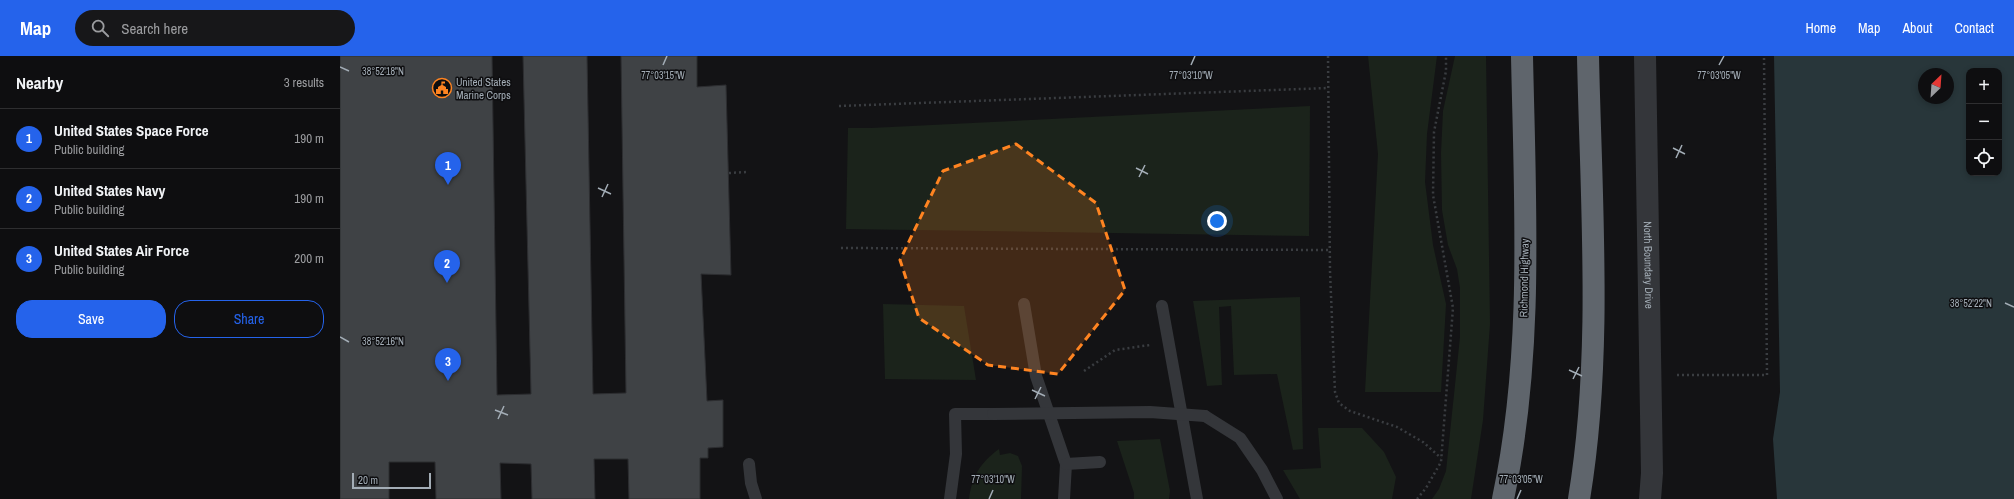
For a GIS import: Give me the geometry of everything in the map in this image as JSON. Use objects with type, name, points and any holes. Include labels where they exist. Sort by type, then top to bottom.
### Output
[{"type":"highway","name":"Richmond Highway","points":[[1503,499],[1515,435],[1520,394],[1523,342],[1525,195],[1522,56]]},
{"type":"highway","points":[[1579,499],[1586,446],[1592,362],[1592,240],[1588,56]]},
{"type":"street","name":"North Boundary Drive","points":[[1645,56],[1652,473],[1650,499]]},
{"type":"street","name":"North Boundary Drive","points":[[1652,473],[1655,499]]},
{"type":"lane","points":[[1024,304],[1036,376],[1066,464],[1064,499]]},
{"type":"lane","points":[[1162,306],[1197,499]]},
{"type":"lane","points":[[950,499],[956,454],[955,414],[1150,412],[1205,416],[1240,438],[1262,470],[1277,499]]},
{"type":"lane","points":[[1066,464],[1100,462]]},
{"type":"lane","points":[[749,464],[751,483],[756,499]]},
{"type":"path","points":[[1328,56],[1330,250],[1335,392],[1339,404],[1350,411],[1398,427],[1423,442],[1441,458]]},
{"type":"path","points":[[1417,499],[1426,488],[1441,458],[1453,308],[1433,195],[1434,132],[1446,71],[1446,56]]},
{"type":"path","points":[[1677,375],[1767,375],[1764,56]]},
{"type":"path","points":[[839,106],[1328,88]]},
{"type":"path","points":[[729,172],[747,172]]},
{"type":"path","points":[[841,248],[1330,250]]},
{"type":"path","points":[[1084,371],[1115,350],[1147,345]]},
{"type":"highlighted area","points":[[1016,144],[1096,203],[1125,290],[1058,374],[988,365],[919,318],[900,260],[943,171]]},
{"type":"shaded area","points":[[1368,56],[1437,56],[1427,134],[1425,182],[1433,245],[1446,304],[1441,392],[1365,392],[1378,154]]},
{"type":"shaded area","points":[[1455,56],[1486,56],[1490,324],[1483,420],[1471,499],[1432,499],[1439,489],[1446,471],[1460,337],[1460,288],[1457,269],[1448,245],[1442,210],[1441,153],[1443,111]]},
{"type":"shaded area","points":[[1774,56],[2014,56],[2014,499],[1777,499],[1773,439],[1780,392]]},
{"type":"shaded area","points":[[1310,106],[1309,236],[846,229],[848,128]]},
{"type":"shaded area","points":[[1300,297],[1303,449],[1293,450],[1277,374],[1234,375],[1231,306],[1219,307],[1222,385],[1207,386],[1193,301]]},
{"type":"shaded area","points":[[883,304],[964,306],[976,380],[885,379]]},
{"type":"shaded area","points":[[1318,428],[1362,428],[1384,452],[1396,477],[1392,499],[1300,499],[1283,470],[1321,468]]},
{"type":"shaded area","points":[[1160,439],[1170,491],[1169,499],[1134,499],[1134,493],[1117,441]]},
{"type":"shaded area","points":[[999,449],[1000,455],[1010,453],[1018,456],[1022,466],[1021,499],[969,499],[972,483],[978,471],[987,459]]},
{"type":"building","points":[[340,56],[492,56],[497,395],[531,394],[523,56],[587,56],[593,394],[626,393],[621,56],[697,56],[697,87],[726,85],[731,275],[701,274],[707,401],[723,400],[723,447],[708,448],[708,458],[700,458],[700,499],[629,499],[628,459],[594,459],[595,499],[532,499],[531,464],[500,463],[501,499],[436,499],[435,462],[389,462],[389,499],[340,499]]},
{"type":"place","name":"United States Marine Corps","points":[[442,88]]},
{"type":"place","name":"United States Space Force","points":[[448,185]]},
{"type":"place","name":"United States Navy","points":[[447,283]]},
{"type":"place","name":"United States Air Force","points":[[448,381]]}]
